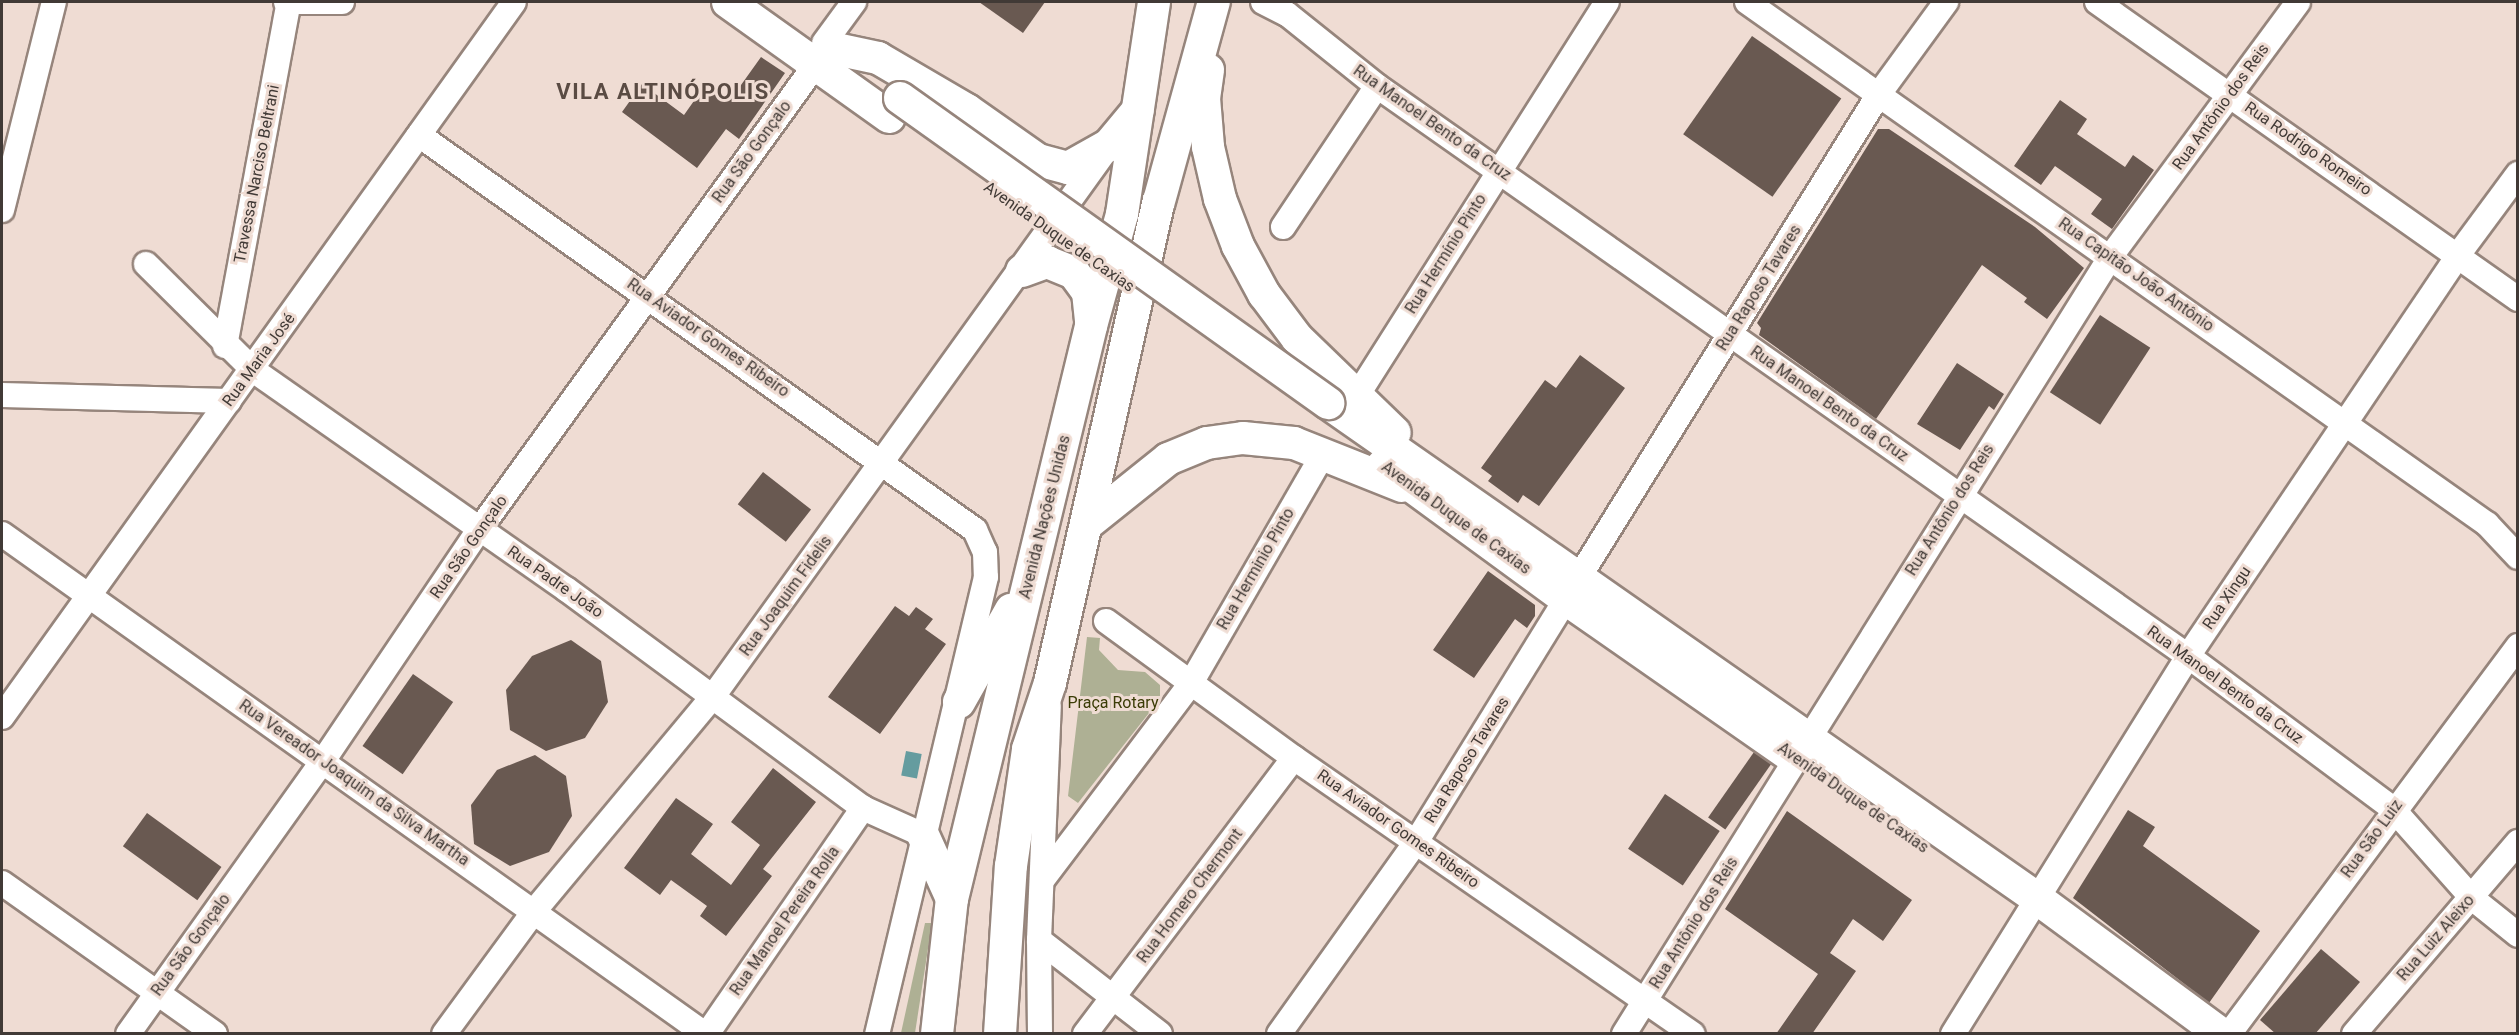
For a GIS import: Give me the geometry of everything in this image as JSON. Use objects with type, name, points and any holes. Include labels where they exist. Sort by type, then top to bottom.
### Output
[{"type":"main road","name":"Avenida Duque de Caxias","points":[[728,2],[824,52]]},
{"type":"main road","name":"Avenida Duque de Caxias","points":[[765,2],[894,108],[1337,408],[1434,487],[1572,589],[2032,908],[2221,1034]]},
{"type":"main road","name":"Avenida Nações Unidas","points":[[937,1034],[952,899],[1091,326],[1122,214],[1140,107],[1154,2]]},
{"type":"main road","points":[[1000,1034],[1011,866],[1028,749],[1050,682],[1159,201],[1214,2]]},
{"type":"main road","points":[[1204,36],[1208,147],[1220,199],[1238,246],[1264,294],[1297,338],[1337,408],[1434,487]]},
{"type":"main road","points":[[824,52],[878,58],[967,110],[1038,160],[1068,168],[1109,145],[1140,107]]},
{"type":"main road","points":[[1022,271],[1047,262],[1074,273],[1088,292],[1091,326]]},
{"type":"main road","points":[[1087,524],[1168,459],[1207,443],[1243,438],[1294,443],[1322,456],[1434,487]]},
{"type":"main road","points":[[959,702],[1032,573]]},
{"type":"main road","points":[[923,835],[952,899]]},
{"type":"main road","name":"Avenida Duque de Caxias","points":[[2032,908],[2185,1034]]},
{"type":"street","points":[[4,197],[54,2]]},
{"type":"street","points":[[288,2],[342,2]]},
{"type":"street","name":"Travessa Narciso Beltrani","points":[[225,346],[288,2]]},
{"type":"street","name":"Rua Maria José","points":[[2,717],[229,400],[253,370],[514,2]]},
{"type":"street","name":"Rua São Gonçalo","points":[[128,1034],[322,760],[479,530],[824,52],[854,2]]},
{"type":"street","name":"Rua Manoel Bento da Cruz","points":[[1263,2],[1291,8],[1377,86],[2188,656],[2393,809],[2472,898],[2517,935]]},
{"type":"street","name":"Rua Hermínio Pinto","points":[[1337,408],[1498,171],[1607,2]]},
{"type":"street","name":"Rua Capitão João Antônio","points":[[1747,2],[2111,256],[2487,524],[2517,557]]},
{"type":"street","name":"Rua Raposo Tavares","points":[[1279,1034],[1416,842],[1879,94],[1946,2]]},
{"type":"street","name":"Rua Rodrigo Romeiro","points":[[2097,2],[2232,94],[2517,299]]},
{"type":"street","name":"Rua Antônio dos Reis","points":[[1624,1034],[1959,494],[2111,256],[2298,2]]},
{"type":"street","points":[[1283,227],[1377,86]]},
{"type":"street","name":"Rua Aviador Gomes Ribeiro","points":[[419,135],[975,530],[985,552],[986,577],[959,702]]},
{"type":"street","name":"Rua Joaquim Fidelis","points":[[444,1034],[536,910],[714,695],[1022,271],[1109,145]]},
{"type":"street","name":"Rua Xingu","points":[[1953,1034],[2188,656],[2458,255],[2517,174]]},
{"type":"street","name":"Rua Padre João","points":[[146,264],[225,346],[253,370],[714,695],[863,808],[923,835]]},
{"type":"street","points":[[2,395],[229,400]]},
{"type":"street","name":"Rua Herminio Pinto","points":[[1191,683],[1322,456]]},
{"type":"street","name":"Rua Vereador Joaquim da Silva Martha","points":[[2,534],[536,910],[706,1034]]},
{"type":"street","name":"Rua Aviador Gomes Ribeiro","points":[[1106,621],[1294,758],[1693,1034]]},
{"type":"street","name":"Rua São Luiz","points":[[2229,1034],[2393,809],[2517,646]]},
{"type":"street","points":[[1040,1034],[1039,940],[1050,682]]},
{"type":"street","points":[[1043,879],[1191,683]]},
{"type":"street","points":[[877,1034],[923,835],[959,702]]},
{"type":"street","name":"Rua Homero Chermont","points":[[1085,1034],[1294,758]]},
{"type":"street","name":"Rua Manoel Pereira Rolla","points":[[706,1034],[863,808]]},
{"type":"street","name":"Rua Luiz Aleixo","points":[[2354,1034],[2472,898],[2517,842]]},
{"type":"street","points":[[2,883],[215,1034]]},
{"type":"street","points":[[1039,940],[1112,999],[1160,1034]]},
{"type":"green space","name":"Praça Rotary","points":[[1087,637],[1100,638],[1099,650],[1118,670],[1145,672],[1160,685],[1160,699],[1078,803],[1068,796]]},
{"type":"green space","points":[[925,923],[932,923],[915,1033],[901,1033]]},
{"type":"water","points":[[906,751],[922,754],[917,779],[901,776]]},
{"type":"building","points":[[979,2],[1045,2],[1023,33]]},
{"type":"building","points":[[1752,36],[1841,99],[1772,197],[1683,134]]},
{"type":"building","points":[[761,57],[785,73],[739,139],[726,129],[697,168],[622,112],[642,84],[684,115],[708,81],[731,99]]},
{"type":"building","points":[[2060,100],[2087,119],[2077,134],[2125,167],[2133,155],[2154,170],[2112,229],[2091,214],[2102,199],[2055,166],[2041,185],[2014,166]]},
{"type":"building","points":[[1878,129],[1889,129],[2035,227],[2084,268],[2047,319],[2024,302],[2027,298],[1982,265],[1876,419],[1759,335],[1761,328],[1757,323]]},
{"type":"building","points":[[2100,315],[2150,348],[2100,425],[2050,392]]},
{"type":"building","points":[[1580,355],[1625,388],[1539,506],[1523,495],[1518,503],[1488,481],[1492,476],[1481,468],[1545,380],[1556,388]]},
{"type":"building","points":[[1957,363],[2004,394],[1994,410],[1989,406],[1960,450],[1917,424]]},
{"type":"building","points":[[763,472],[811,510],[786,542],[738,504]]},
{"type":"building","points":[[1488,571],[1535,605],[1535,616],[1527,628],[1515,619],[1474,678],[1433,650]]},
{"type":"building","points":[[895,606],[909,616],[916,607],[933,619],[925,629],[946,644],[880,734],[828,697]]},
{"type":"building","points":[[571,640],[601,661],[608,702],[585,738],[546,751],[510,730],[506,690],[532,656]]},
{"type":"building","points":[[413,674],[453,702],[403,774],[363,746]]},
{"type":"building","points":[[1754,752],[1771,764],[1725,830],[1708,818]]},
{"type":"building","points":[[535,755],[566,776],[572,816],[549,852],[510,866],[474,844],[471,805],[497,770]]},
{"type":"building","points":[[773,768],[816,802],[763,869],[772,876],[726,936],[700,916],[707,906],[671,880],[660,895],[624,868],[676,798],[713,824],[691,854],[731,885],[760,845],[731,822]]},
{"type":"building","points":[[1665,794],[1720,831],[1683,886],[1628,849]]},
{"type":"building","points":[[2128,810],[2155,827],[2143,846],[2260,931],[2209,1003],[2073,898]]},
{"type":"building","points":[[1787,811],[1912,900],[1883,941],[1853,919],[1830,953],[1856,971],[1812,1034],[1776,1034],[1818,974],[1725,909]]},
{"type":"building","points":[[147,813],[221,867],[197,900],[123,846]]},
{"type":"building","points":[[2321,949],[2360,982],[2315,1034],[2276,1034],[2260,1020]]},
{"type":"district","name":"VILA ALTINÓPOLIS","points":[[663,92]]}]
